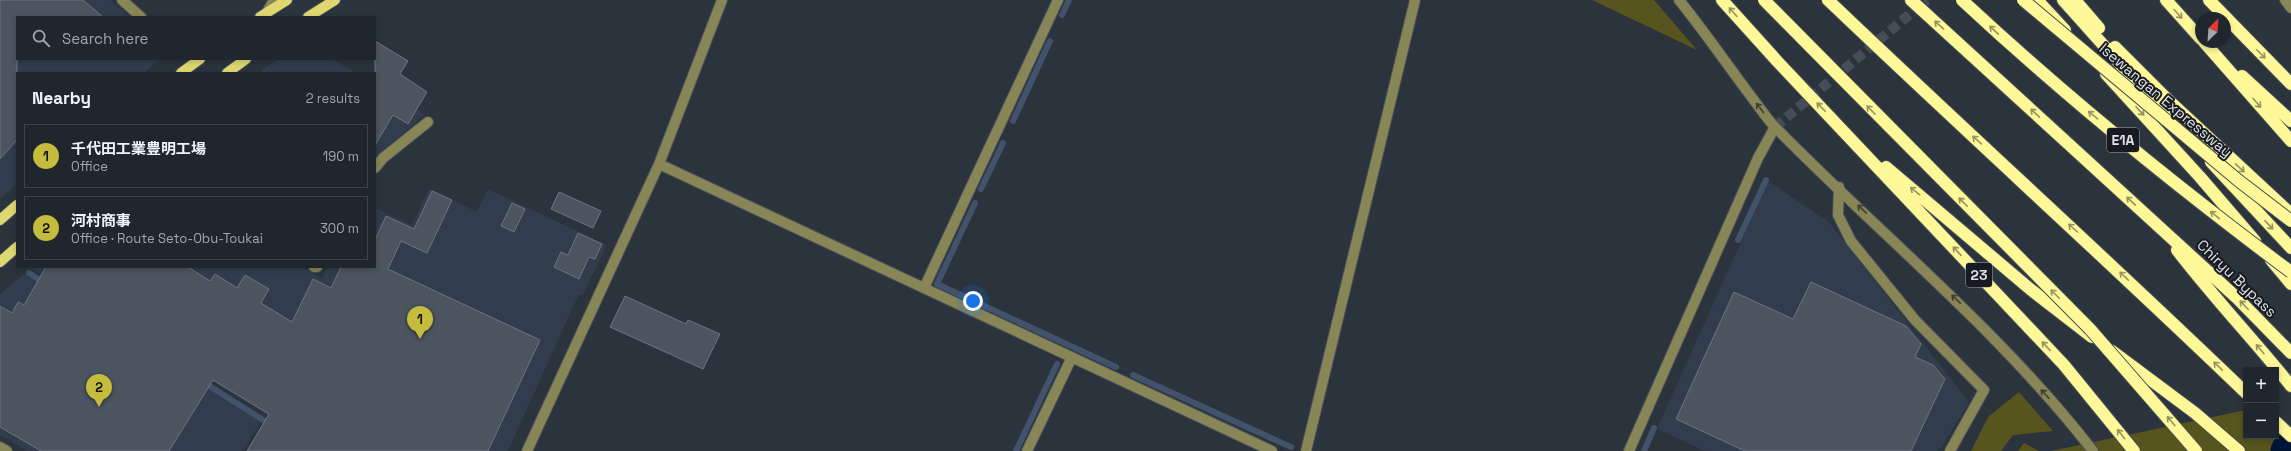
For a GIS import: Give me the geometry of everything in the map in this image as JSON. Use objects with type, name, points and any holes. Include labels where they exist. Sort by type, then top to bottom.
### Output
[{"type":"highway","name":"23","points":[[1722,0],[1777,61],[2064,365],[2134,451]]},
{"type":"highway","points":[[1764,0],[2090,329],[2196,451]]},
{"type":"highway","points":[[1818,0],[1879,49]]},
{"type":"highway","points":[[1828,0],[2101,254],[2243,390]]},
{"type":"highway","points":[[1911,0],[2160,227],[2206,289],[2229,312],[2288,382]]},
{"type":"highway","name":"E1A","points":[[1962,0],[2006,41],[2130,147],[2291,272]]},
{"type":"highway","name":"Isewangan Expressway","points":[[2023,0],[2238,181],[2291,221]]},
{"type":"highway","points":[[2037,0],[2200,177],[2291,284]]},
{"type":"highway","points":[[2064,0],[2155,103],[2291,248]]},
{"type":"highway","points":[[2075,0],[2109,41],[2168,100],[2291,214]]},
{"type":"highway","points":[[2166,0],[2195,31]]},
{"type":"highway","points":[[2209,0],[2291,84]]},
{"type":"highway","points":[[2210,48],[2291,142]]},
{"type":"highway","points":[[2212,48],[2291,121]]},
{"type":"highway","name":"23","points":[[1848,136],[1928,201],[2030,289],[2164,389],[2239,451]]},
{"type":"highway","name":"Chiryu Bypass","points":[[2160,227],[2237,298],[2291,353]]},
{"type":"highway","points":[[2279,425],[2291,436]]},
{"type":"main road","points":[[263,15],[288,0]]},
{"type":"main road","points":[[310,16],[335,0]]},
{"type":"main road","points":[[228,72],[245,60]]},
{"type":"main road","points":[[182,72],[194,61]]},
{"type":"main road","points":[[0,220],[16,206]]},
{"type":"main road","points":[[0,262],[16,248]]},
{"type":"street","points":[[122,0],[140,16]]},
{"type":"street","points":[[263,15],[274,0]]},
{"type":"street","points":[[527,451],[659,164],[722,0]]},
{"type":"street","points":[[924,288],[1058,0]]},
{"type":"street","points":[[1306,451],[1415,0]]},
{"type":"street","points":[[1679,0],[1704,32],[1724,63],[1775,127],[1979,321],[2071,423],[2093,451]]},
{"type":"street","points":[[376,167],[383,158],[428,122]]},
{"type":"street","points":[[1629,451],[1758,158],[1775,127]]},
{"type":"street","points":[[659,164],[1272,451]]},
{"type":"street","points":[[1839,187],[1838,216],[1851,242],[1915,320],[1984,390],[1950,451]]},
{"type":"street","points":[[1027,451],[1072,357]]},
{"type":"street","points":[[0,447],[7,451]]},
{"type":"shaded area","points":[[0,0],[110,0],[129,16],[16,16],[16,60],[159,60],[145,72],[16,72],[16,185],[0,199]]},
{"type":"shaded area","points":[[1592,0],[1654,0],[1697,50]]},
{"type":"shaded area","points":[[277,60],[334,60],[354,72],[262,72],[263,69]]},
{"type":"shaded area","points":[[376,85],[425,114],[383,151],[376,160]]},
{"type":"shaded area","points":[[1768,181],[1829,222],[1969,402],[1942,447],[1937,451],[1705,451],[1657,429]]},
{"type":"shaded area","points":[[429,189],[477,212],[488,189],[607,245],[583,295],[579,294],[508,451],[308,451],[261,411],[30,268],[305,268],[322,279],[327,268],[376,268],[376,208],[412,225]]},
{"type":"shaded area","points":[[24,274],[261,421],[243,451],[27,451],[0,435],[0,294]]},
{"type":"shaded area","points":[[2019,392],[2053,431],[2013,435],[2001,451],[1971,451],[1988,417]]},
{"type":"shaded area","points":[[2243,411],[2243,439],[2279,439],[2279,437],[2285,444],[2275,451],[2051,451]]},
{"type":"shaded area","points":[[2024,443],[2039,451],[2018,451]]},
{"type":"building","points":[[0,0],[83,0],[102,16],[16,16],[16,141],[0,159]]},
{"type":"building","points":[[376,42],[408,61],[400,74],[427,92],[408,124],[393,115],[376,143],[376,72]]},
{"type":"building","points":[[432,191],[452,200],[427,253],[401,241],[388,269],[540,340],[488,451],[247,451],[269,414],[213,380],[169,451],[41,451],[0,427],[0,306],[12,313],[18,302],[24,305],[45,268],[190,268],[210,281],[215,274],[237,288],[245,275],[269,289],[261,303],[292,322],[313,279],[331,288],[341,268],[376,268],[376,238],[386,216],[414,229]]},
{"type":"building","points":[[559,192],[601,211],[593,228],[551,209]]},
{"type":"building","points":[[512,203],[525,209],[514,232],[501,226]]},
{"type":"building","points":[[578,233],[602,244],[595,259],[589,257],[579,279],[554,267],[561,252],[568,255]]},
{"type":"building","points":[[1811,282],[1906,326],[1921,344],[1915,357],[1933,365],[1945,379],[1911,451],[1745,451],[1676,419],[1734,292],[1793,319]]},
{"type":"building","points":[[625,296],[686,324],[688,320],[720,334],[703,369],[610,327]]},
{"type":"waterway","points":[[1062,15],[1069,0]]},
{"type":"waterway","points":[[1013,121],[1050,41]]},
{"type":"waterway","points":[[981,189],[1003,143]]},
{"type":"waterway","points":[[1738,240],[1766,180]]},
{"type":"waterway","points":[[975,203],[937,284],[1116,367]]},
{"type":"waterway","points":[[29,273],[44,283]]},
{"type":"waterway","points":[[1016,451],[1057,364]]},
{"type":"waterway","points":[[1133,375],[1291,447]]},
{"type":"waterway","points":[[203,382],[271,425]]},
{"type":"waterway","points":[[1644,451],[1654,428]]},
{"type":"tunnel","points":[[1775,127],[1927,0]]},
{"type":"place","name":"千代田工業豊明工場","points":[[420,339]]},
{"type":"place","name":"河村商事","points":[[99,407]]}]
